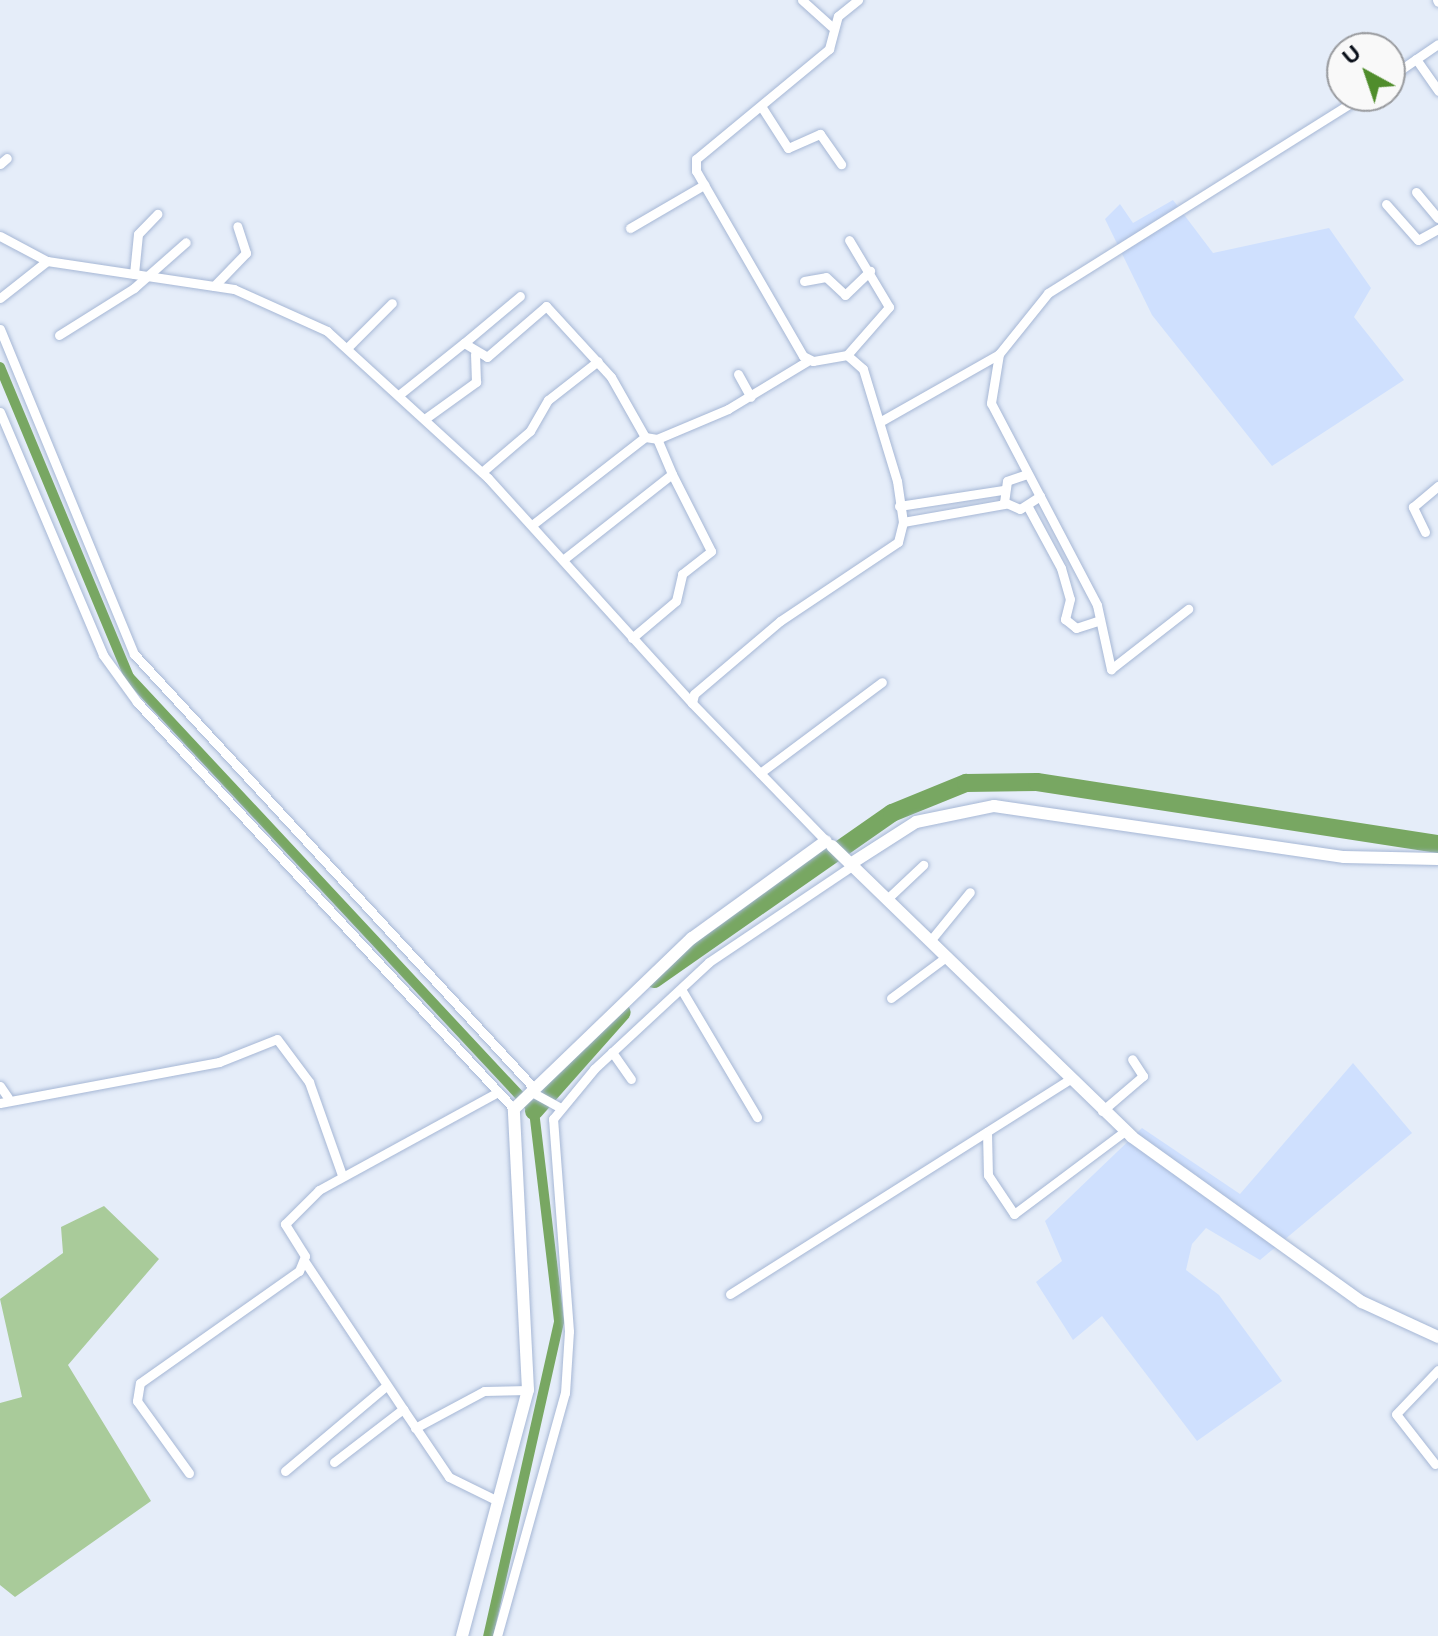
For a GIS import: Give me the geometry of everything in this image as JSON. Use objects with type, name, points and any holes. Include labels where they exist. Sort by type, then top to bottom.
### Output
[{"type":"main road","points":[[850,863],[916,822],[994,806],[1344,857],[1438,859]]},
{"type":"main road","points":[[462,1636],[528,1390],[515,1107],[692,938],[829,844],[1125,1131],[1362,1302],[1438,1337]]},
{"type":"street","points":[[802,0],[832,27]]},
{"type":"street","points":[[809,360],[704,185],[696,159],[829,49],[832,27],[858,0]]},
{"type":"street","points":[[1406,66],[1438,44]]},
{"type":"street","points":[[1416,59],[1438,91]]},
{"type":"street","points":[[761,106],[788,148],[820,134],[841,164]]},
{"type":"street","points":[[883,420],[999,354],[1048,293],[1336,112]]},
{"type":"street","points":[[630,228],[704,185]]},
{"type":"street","points":[[1416,192],[1438,218]]},
{"type":"street","points":[[1386,204],[1418,240],[1438,229]]},
{"type":"street","points":[[59,335],[134,288],[138,274],[138,234],[157,214]]},
{"type":"street","points":[[214,286],[246,253],[237,226]]},
{"type":"street","points":[[0,236],[47,261],[214,286],[267,301],[348,347],[482,472],[692,703],[829,844]]},
{"type":"street","points":[[532,525],[645,437],[657,439],[751,397],[809,360],[847,355],[888,312],[870,271],[849,240]]},
{"type":"street","points":[[138,274],[186,242]]},
{"type":"street","points":[[0,298],[47,261]]},
{"type":"street","points":[[804,281],[826,277],[845,295],[870,271]]},
{"type":"street","points":[[400,394],[520,296]]},
{"type":"street","points":[[348,347],[392,303]]},
{"type":"street","points":[[464,343],[475,354],[487,357],[546,306],[598,361],[645,437]]},
{"type":"street","points":[[0,329],[134,654],[531,1092],[556,1106]]},
{"type":"street","points":[[426,418],[476,382],[475,354]]},
{"type":"street","points":[[999,354],[991,403],[1087,593],[1111,669],[1188,609]]},
{"type":"street","points":[[692,703],[746,647],[890,549],[903,522],[883,420],[863,369],[847,355]]},
{"type":"street","points":[[482,472],[530,431],[548,400],[598,361]]},
{"type":"street","points":[[738,374],[751,397]]},
{"type":"street","points":[[0,412],[103,655],[137,702],[515,1107]]},
{"type":"street","points":[[632,638],[676,601],[682,574],[711,551],[657,439]]},
{"type":"street","points":[[564,559],[672,474]]},
{"type":"street","points":[[899,506],[1002,490],[1027,474]]},
{"type":"street","points":[[1425,532],[1413,507],[1438,486]]},
{"type":"street","points":[[1002,490],[1005,504]]},
{"type":"street","points":[[903,522],[1005,504],[1028,507],[1040,496]]},
{"type":"street","points":[[1028,507],[1070,599],[1069,625],[1098,621]]},
{"type":"street","points":[[1070,599],[1087,593]]},
{"type":"street","points":[[760,773],[882,682]]},
{"type":"street","points":[[497,1636],[565,1393],[569,1331],[552,1134],[556,1106],[681,989],[850,863]]},
{"type":"street","points":[[887,899],[923,865]]},
{"type":"street","points":[[930,941],[970,892]]},
{"type":"street","points":[[891,998],[946,957]]},
{"type":"street","points":[[681,989],[757,1117]]},
{"type":"street","points":[[0,1086],[4,1100],[219,1062],[277,1039],[309,1082],[342,1175]]},
{"type":"street","points":[[612,1052],[631,1079]]},
{"type":"street","points":[[1102,1111],[1143,1076],[1132,1059]]},
{"type":"street","points":[[730,1294],[1070,1079]]},
{"type":"street","points":[[498,1092],[342,1175],[286,1219],[305,1262],[449,1477],[498,1501]]},
{"type":"street","points":[[987,1132],[988,1175],[1014,1214],[1125,1131]]},
{"type":"street","points":[[189,1473],[144,1413],[140,1383],[305,1262]]},
{"type":"street","points":[[1437,1464],[1396,1414],[1438,1370]]},
{"type":"street","points":[[285,1471],[386,1386]]},
{"type":"street","points":[[415,1428],[484,1391],[528,1390]]},
{"type":"street","points":[[334,1462],[403,1409]]},
{"type":"shaded area","points":[[1173,200],[1213,253],[1329,228],[1371,288],[1354,317],[1404,380],[1272,466],[1152,315],[1105,219],[1120,204],[1133,223]]},
{"type":"shaded area","points":[[1353,1063],[1412,1133],[1260,1260],[1206,1228],[1192,1244],[1186,1270],[1219,1295],[1282,1381],[1197,1441],[1102,1316],[1073,1340],[1036,1282],[1062,1261],[1045,1221],[1142,1128],[1240,1194]]},
{"type":"green space","points":[[104,1206],[159,1259],[68,1365],[151,1501],[15,1597],[0,1585],[0,1403],[22,1397],[0,1299],[63,1253],[61,1227]]},
{"type":"waterway","points":[[0,367],[129,677],[534,1111],[559,1322],[488,1636]]},
{"type":"waterway","points":[[654,979],[892,813],[966,783],[1037,782],[1438,844]]},
{"type":"waterway","points":[[534,1111],[622,1012]]}]
